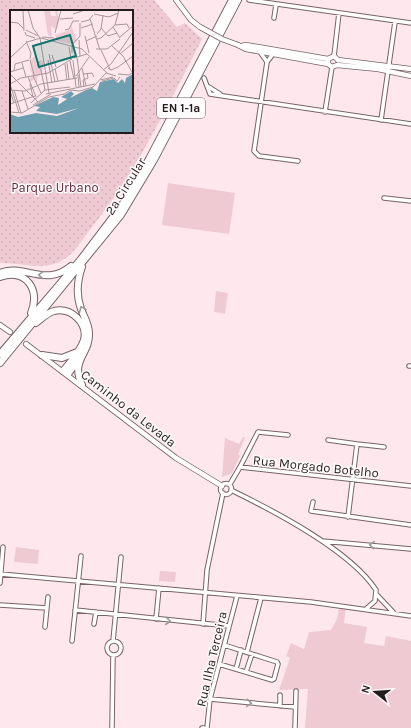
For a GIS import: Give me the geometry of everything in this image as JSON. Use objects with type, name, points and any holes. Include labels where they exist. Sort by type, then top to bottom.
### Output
[{"type":"highway","name":"2ª Circular","points":[[82,260],[113,218],[142,172],[232,0]]},
{"type":"highway","name":"2ª Circular","points":[[0,363],[25,329],[121,215],[135,193],[238,0]]},
{"type":"highway","points":[[0,273],[10,270],[42,276],[53,275],[82,260]]},
{"type":"highway","points":[[65,372],[80,354],[88,340],[89,332],[78,298],[77,288],[82,260]]},
{"type":"highway","points":[[0,277],[18,276],[29,282],[33,288],[35,294],[34,306],[25,329]]},
{"type":"highway","points":[[25,329],[54,311],[71,313],[78,319],[84,328],[84,339],[80,354],[78,372],[82,385]]},
{"type":"highway","name":"2ª Circular","points":[[0,354],[25,329]]},
{"type":"highway","points":[[42,355],[62,358],[80,354]]},
{"type":"street","points":[[176,0],[192,20],[200,27],[222,39],[240,45],[246,49],[328,61],[334,56]]},
{"type":"street","points":[[250,0],[276,5],[411,23]]},
{"type":"street","points":[[274,18],[276,5]]},
{"type":"street","points":[[325,112],[336,64],[334,56],[339,13]]},
{"type":"street","points":[[381,120],[395,22]]},
{"type":"street","points":[[240,45],[328,61],[336,64],[388,69],[411,69]]},
{"type":"street","points":[[260,52],[267,62]]},
{"type":"street","points":[[273,54],[267,62],[254,151],[259,156],[298,161]]},
{"type":"street","points":[[388,69],[411,76]]},
{"type":"street","points":[[204,78],[210,94],[411,124]]},
{"type":"street","points":[[384,198],[411,201]]},
{"type":"street","points":[[0,325],[10,332]]},
{"type":"street","name":"Caminho da Levada","points":[[26,344],[65,372],[176,458],[222,486]]},
{"type":"street","points":[[240,467],[258,432],[288,435]]},
{"type":"street","points":[[328,440],[384,447]]},
{"type":"street","points":[[348,517],[357,444]]},
{"type":"street","name":"Rua Morgado Botelho","points":[[230,484],[240,467],[411,486]]},
{"type":"street","points":[[204,624],[207,570],[223,493],[222,486],[225,483],[230,484],[232,490],[322,540],[363,574],[372,584],[376,594],[393,612]]},
{"type":"street","points":[[223,493],[228,494],[232,490]]},
{"type":"street","points":[[313,502],[311,511],[411,525]]},
{"type":"street","points":[[322,540],[411,549]]},
{"type":"street","points":[[0,583],[3,548]]},
{"type":"street","points":[[72,641],[81,556]]},
{"type":"street","points":[[114,655],[108,652],[107,647],[113,641],[121,557]]},
{"type":"street","points":[[0,574],[311,602],[367,608],[411,616]]},
{"type":"street","points":[[156,620],[159,588]]},
{"type":"street","points":[[367,608],[375,601],[376,594]]},
{"type":"street","name":"Rua Ilha Terceira","points":[[205,728],[210,700],[237,596]]},
{"type":"street","points":[[46,627],[48,597]]},
{"type":"street","points":[[247,652],[261,598]]},
{"type":"street","points":[[0,605],[47,608]]},
{"type":"street","points":[[75,610],[156,620],[229,626]]},
{"type":"street","points":[[94,624],[96,612]]},
{"type":"street","points":[[113,641],[119,644],[120,648],[119,652],[114,655]]},
{"type":"street","points":[[219,664],[273,680],[278,662],[224,645]]},
{"type":"street","points":[[236,669],[241,650]]},
{"type":"street","points":[[246,672],[252,654]]},
{"type":"street","points":[[112,728],[114,655]]},
{"type":"street","points":[[295,728],[296,691]]},
{"type":"street","points":[[280,695],[280,706]]},
{"type":"street","points":[[210,700],[295,707]]},
{"type":"green space","name":"Parque Urbano","points":[[0,0],[154,0],[177,27],[185,23],[202,39],[164,113],[122,186],[79,245],[67,257],[57,263],[43,266],[0,263]]},
{"type":"green space","points":[[168,183],[235,193],[229,234],[162,225]]},
{"type":"green space","points":[[216,291],[228,293],[225,314],[214,312]]},
{"type":"green space","points":[[243,437],[245,438],[238,454],[240,456],[232,473],[222,477],[225,438],[239,444]]},
{"type":"green space","points":[[16,547],[39,550],[38,564],[14,562]]},
{"type":"green space","points":[[160,571],[176,572],[175,582],[159,581]]},
{"type":"green space","points":[[339,607],[346,607],[344,623],[367,627],[364,643],[384,646],[386,636],[411,641],[411,728],[305,728],[308,689],[279,690],[290,658],[286,656],[291,643],[304,649],[309,632],[331,630],[337,619]]}]
